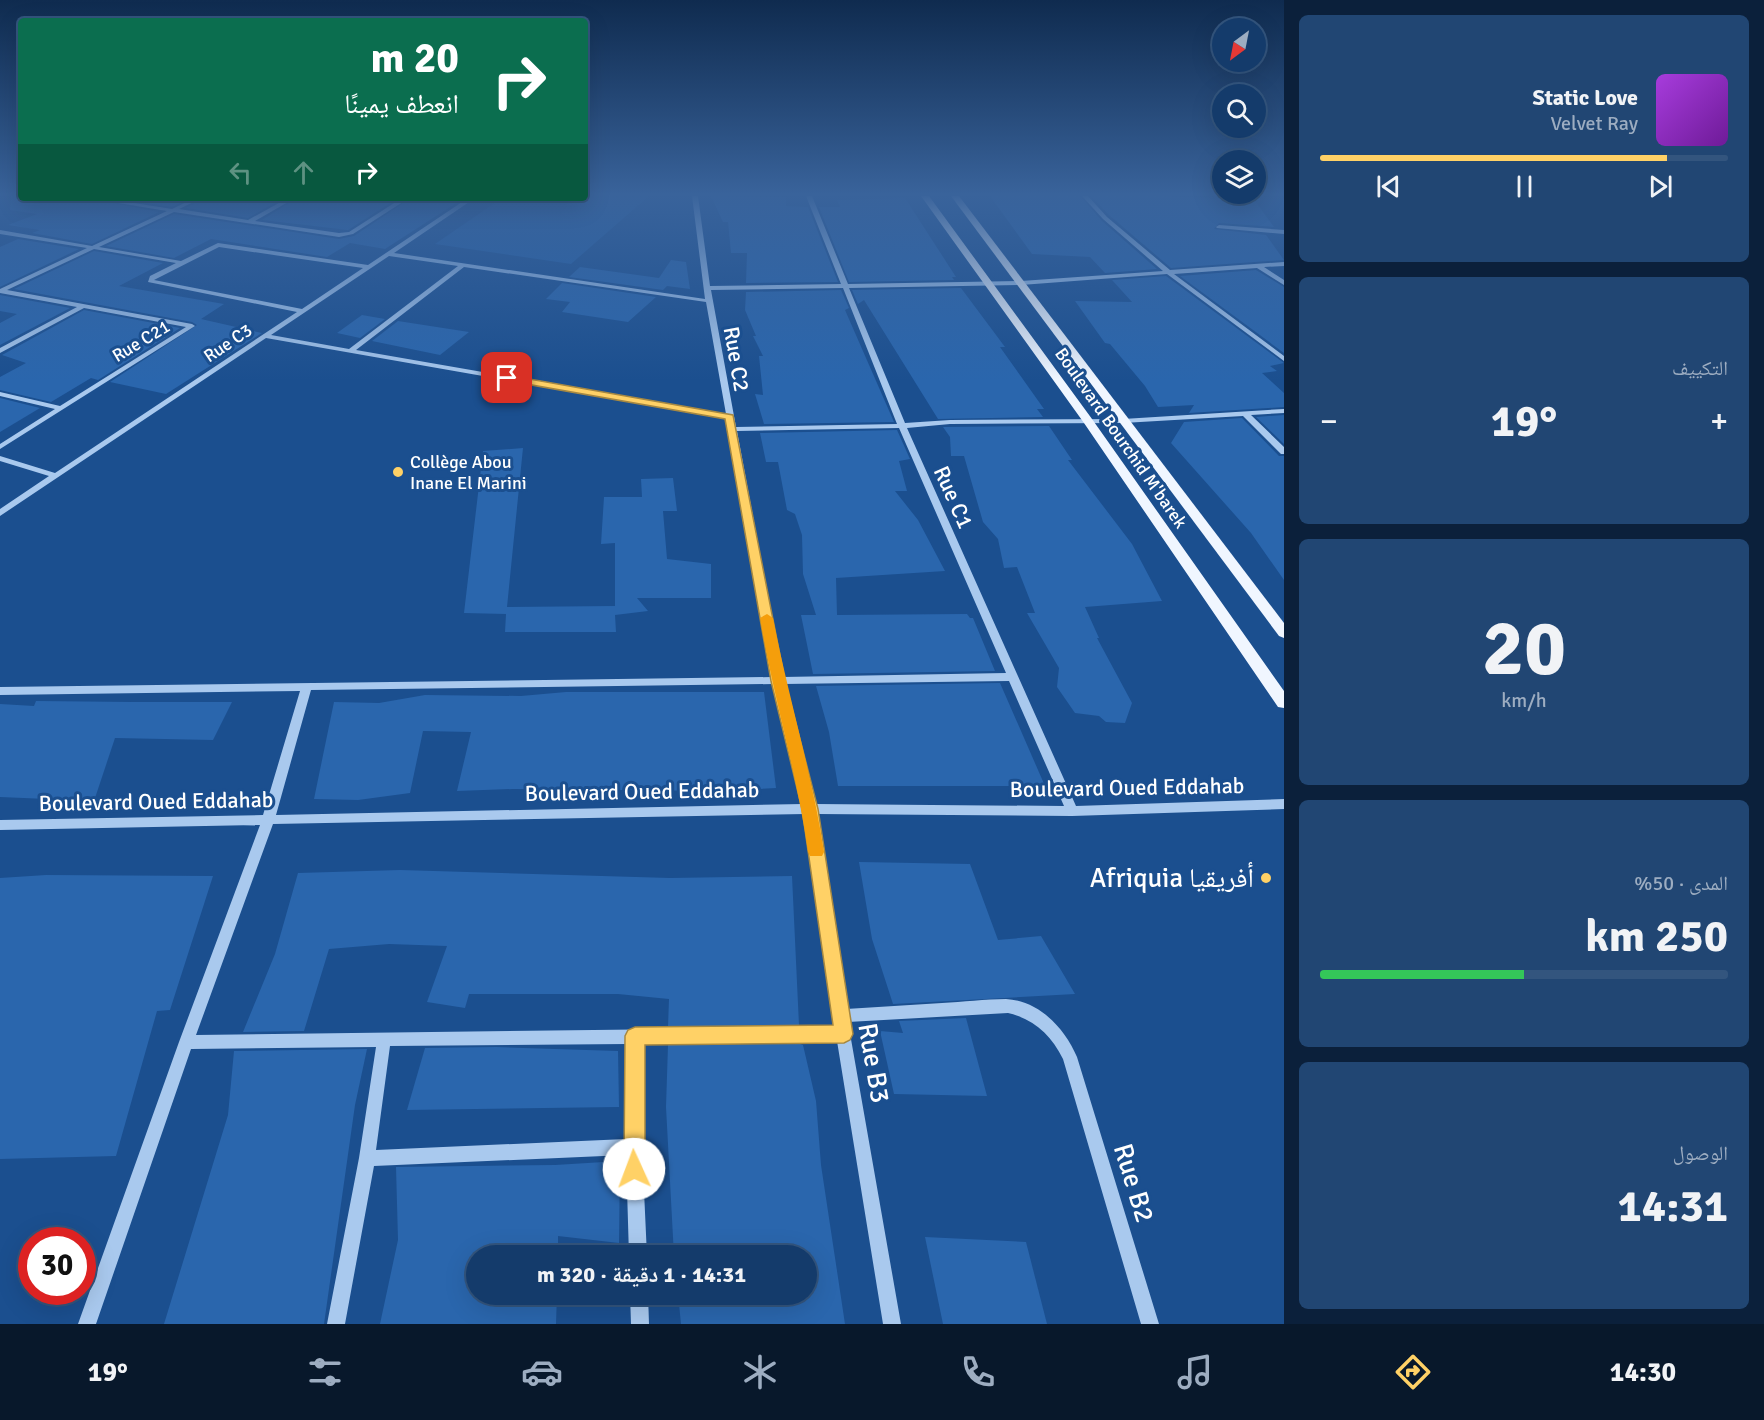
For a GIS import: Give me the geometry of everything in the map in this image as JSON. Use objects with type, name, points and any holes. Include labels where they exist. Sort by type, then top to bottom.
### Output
[{"type":"main road","name":"Boulevard Bourchid M'barek","points":[[968,258],[1088,421],[1284,703]]},
{"type":"main road","name":"Boulevard Bourchid M'barek","points":[[1002,258],[1284,633]]},
{"type":"street","points":[[0,291],[72,258]]},
{"type":"street","points":[[156,258],[180,262]]},
{"type":"street","points":[[189,258],[152,277],[150,281],[303,311]]},
{"type":"street","points":[[309,258],[370,267]]},
{"type":"street","name":"Rue C3","points":[[0,513],[383,258]]},
{"type":"street","points":[[414,258],[709,301]]},
{"type":"street","name":"Rue C2","points":[[703,258],[729,417],[778,681],[810,809]]},
{"type":"street","name":"Rue C1","points":[[834,258],[902,426],[1072,811]]},
{"type":"street","points":[[1151,258],[1284,359]]},
{"type":"street","points":[[707,288],[1021,283],[1284,264]]},
{"type":"street","points":[[350,351],[463,265]]},
{"type":"street","points":[[1258,266],[1284,283]]},
{"type":"street","name":"Rue C21","points":[[0,291],[192,326],[0,447]]},
{"type":"street","points":[[0,351],[84,306]]},
{"type":"street","points":[[264,336],[729,417]]},
{"type":"street","points":[[0,394],[59,408]]},
{"type":"street","points":[[733,429],[902,426],[950,422],[1123,421],[1284,411]]},
{"type":"street","points":[[1245,414],[1284,452]]},
{"type":"street","points":[[0,458],[56,476]]},
{"type":"street","points":[[0,691],[1014,677]]},
{"type":"street","points":[[87,1324],[186,1042],[268,820],[306,688]]},
{"type":"street","name":"Boulevard Oued Eddahab","points":[[0,825],[810,809],[1072,811],[1284,804]]},
{"type":"street","name":"Rue B3","points":[[810,809],[840,1016],[892,1324]]},
{"type":"street","name":"Rue B2","points":[[840,1016],[1008,1006],[1025,1009],[1052,1026],[1061,1037],[1070,1057],[1150,1324]]},
{"type":"street","points":[[186,1042],[844,1034]]},
{"type":"street","points":[[635,1036],[633,1147],[637,1245]]},
{"type":"street","points":[[336,1324],[367,1158],[384,1040]]},
{"type":"street","points":[[367,1158],[633,1147]]},
{"type":"street","points":[[639,1305],[640,1324]]},
{"type":"shaded area","points":[[529,258],[578,258],[571,264]]},
{"type":"building","points":[[0,258],[61,258],[0,287]]},
{"type":"building","points":[[80,258],[133,258],[163,263],[119,286],[224,304],[201,319],[262,333],[166,394],[110,382],[197,325],[192,322],[14,289]]},
{"type":"building","points":[[747,258],[828,258],[838,282],[746,283]]},
{"type":"building","points":[[839,258],[944,258],[956,277],[952,277],[954,280],[849,282]]},
{"type":"building","points":[[1091,258],[1144,258],[1157,269],[1105,273]]},
{"type":"building","points":[[1159,258],[1282,258],[1284,260],[1171,268]]},
{"type":"building","points":[[671,260],[686,262],[690,289],[667,286],[663,290],[569,277],[580,267],[659,278]]},
{"type":"building","points":[[1256,270],[1284,287],[1284,353],[1180,276]]},
{"type":"building","points":[[1166,276],[1284,363],[1270,366],[1277,371],[1262,373],[1284,393],[1284,407],[1189,413],[1194,405],[1158,407],[1145,386],[1110,344],[1105,343],[1075,301],[1132,302],[1112,280]]},
{"type":"building","points":[[562,283],[656,297],[628,322],[562,312],[570,302],[546,299]]},
{"type":"building","points":[[961,288],[1005,347],[1000,347],[1044,409],[1037,409],[1043,417],[938,419],[864,300],[858,304],[852,290]]},
{"type":"building","points":[[841,290],[849,308],[845,310],[894,422],[764,424],[755,394],[763,395],[759,356],[763,356],[753,336],[756,336],[745,310],[746,292]]},
{"type":"building","points":[[0,295],[70,308],[0,345],[0,323],[17,314],[0,311]]},
{"type":"building","points":[[84,310],[180,328],[98,380],[91,378],[51,402],[0,390],[0,377],[26,363],[2,355]]},
{"type":"building","points":[[362,315],[385,319],[360,338],[337,333]]},
{"type":"building","points":[[398,321],[469,332],[440,355],[372,341]]},
{"type":"building","points":[[0,398],[40,408],[0,432]]},
{"type":"building","points":[[1284,415],[1284,444],[1256,417]]},
{"type":"building","points":[[1242,418],[1279,456],[1284,456],[1284,580],[1251,533],[1171,443],[1184,422]]},
{"type":"building","points":[[1049,426],[1072,460],[1068,460],[1132,544],[1162,601],[1085,607],[1099,638],[1097,638],[1132,703],[1125,723],[1106,722],[1099,716],[1075,713],[1057,687],[1059,668],[1027,613],[1035,613],[1017,567],[1004,568],[998,539],[983,522],[964,456],[951,456],[950,437],[943,427]]},
{"type":"building","points":[[897,430],[910,459],[899,461],[907,491],[895,491],[918,520],[945,571],[836,578],[837,615],[967,614],[973,618],[995,671],[813,674],[801,615],[816,615],[803,574],[802,535],[795,514],[787,510],[778,462],[766,462],[760,433]]},
{"type":"building","points":[[523,448],[507,607],[615,606],[615,543],[601,544],[604,497],[642,497],[641,479],[673,478],[677,511],[663,511],[667,559],[711,564],[711,598],[637,598],[648,611],[615,615],[616,632],[505,632],[506,614],[464,613],[483,451]]},
{"type":"building","points":[[1000,683],[1045,786],[838,786],[829,732],[816,686]]},
{"type":"building","points":[[566,692],[764,692],[776,788],[723,791],[513,789],[457,791],[471,732],[423,731],[410,793],[358,800],[314,799],[334,702],[379,703],[425,695],[521,696]]},
{"type":"building","points":[[36,701],[232,702],[213,740],[115,738],[94,801],[0,797],[0,704],[34,706]]},
{"type":"building","points":[[859,862],[970,864],[998,940],[1041,936],[1075,994],[893,1004],[872,939]]},
{"type":"building","points":[[400,870],[670,878],[792,876],[799,1025],[668,1027],[669,999],[618,994],[469,994],[465,1008],[427,1002],[447,946],[389,944],[329,949],[304,1031],[243,1032],[275,954],[298,873]]},
{"type":"building","points":[[46,875],[213,876],[170,1010],[157,1011],[116,1156],[0,1159],[0,878]]},
{"type":"building","points":[[966,1018],[987,1096],[894,1094],[880,1031],[903,1033],[899,1021]]},
{"type":"building","points":[[668,1045],[803,1045],[816,1101],[821,1165],[845,1324],[681,1324],[679,1305],[817,1305],[817,1245],[673,1245],[666,1107]]},
{"type":"building","points":[[496,1047],[618,1051],[619,1107],[407,1110],[425,1048]]},
{"type":"building","points":[[367,1049],[355,1105],[324,1324],[164,1324],[228,1115],[234,1051]]},
{"type":"building","points":[[620,1161],[619,1243],[558,1236],[558,1245],[466,1245],[466,1305],[557,1305],[556,1324],[380,1324],[398,1240],[396,1167],[555,1165]]},
{"type":"building","points":[[925,1237],[1026,1242],[1047,1324],[943,1324]]},
{"type":"slow traffic","points":[[767,618],[778,681],[810,809],[816,852]]},
{"type":"place","name":"Collège Abou Inane El Marini","points":[[398,472]]},
{"type":"place","name":"Afriquia أفريقيا","points":[[1266,878]]},
{"type":"route","points":[[507,378],[729,417],[778,681],[810,809],[844,1034],[635,1036],[634,1169]]}]
